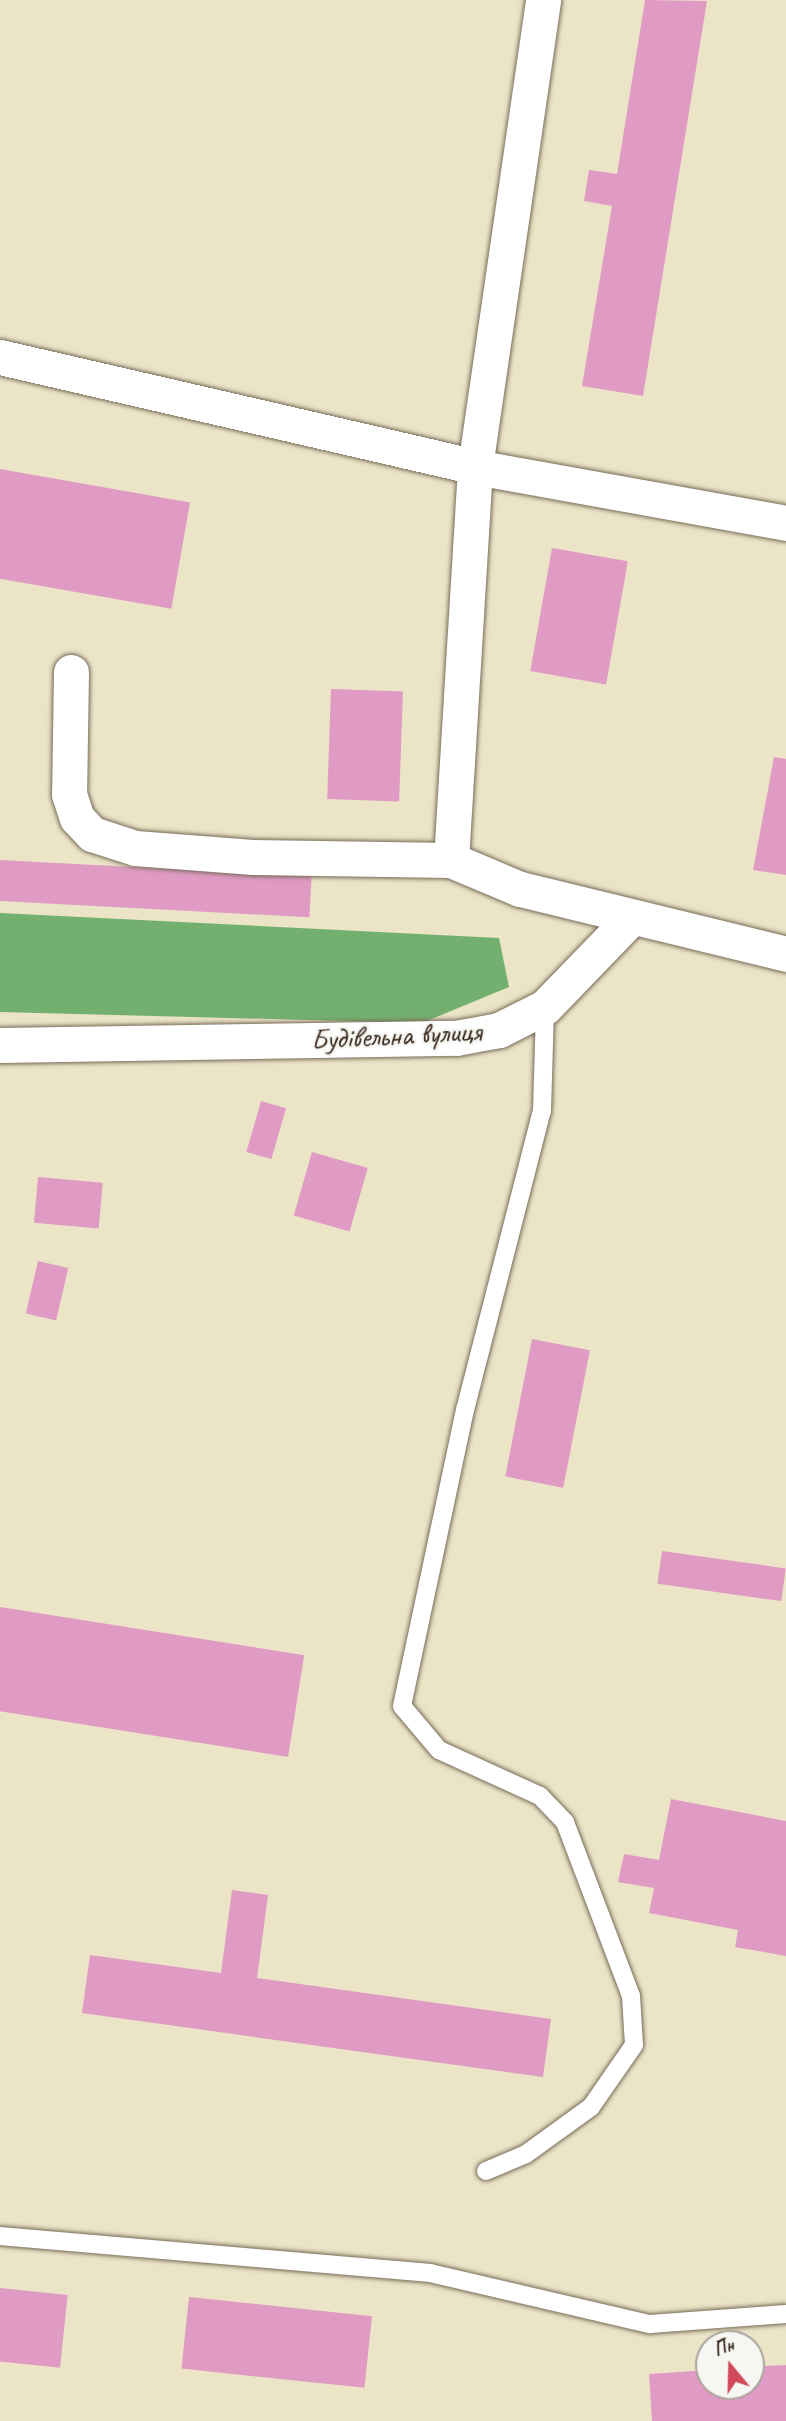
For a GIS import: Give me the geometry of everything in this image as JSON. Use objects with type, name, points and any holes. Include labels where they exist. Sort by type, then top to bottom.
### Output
[{"type":"street","points":[[451,860],[475,467],[543,0]]},
{"type":"street","points":[[0,357],[475,467],[786,523]]},
{"type":"street","points":[[71,672],[69,794],[77,818],[92,834],[135,848],[200,853],[451,860],[520,889],[786,954]]},
{"type":"street","name":"Будівельна вулиця","points":[[0,1045],[456,1038],[499,1030],[545,1007],[632,917]]},
{"type":"lane","points":[[486,2171],[526,2154],[591,2107],[634,2045],[631,1996],[565,1822],[540,1796],[439,1750],[402,1706],[465,1410],[542,1111],[545,1007]]},
{"type":"lane","points":[[0,2236],[430,2273],[650,2324],[786,2314]]},
{"type":"green space","points":[[0,913],[499,938],[509,987],[422,1023],[0,1012]]},
{"type":"building","points":[[645,0],[707,1],[643,396],[582,386],[612,206],[584,201],[589,170],[617,174]]},
{"type":"building","points":[[0,469],[190,503],[171,609],[0,579]]},
{"type":"building","points":[[552,548],[628,561],[606,684],[530,671]]},
{"type":"building","points":[[331,689],[403,692],[399,801],[327,799]]},
{"type":"building","points":[[774,757],[786,759],[786,875],[753,870]]},
{"type":"building","points":[[0,860],[312,876],[309,917],[0,901]]},
{"type":"building","points":[[261,1101],[286,1108],[271,1159],[246,1152]]},
{"type":"building","points":[[312,1152],[368,1168],[350,1231],[294,1215]]},
{"type":"building","points":[[38,1177],[103,1183],[99,1228],[34,1223]]},
{"type":"building","points":[[38,1261],[68,1268],[56,1321],[26,1314]]},
{"type":"building","points":[[532,1339],[590,1350],[563,1488],[505,1476]]},
{"type":"building","points":[[662,1551],[786,1568],[781,1601],[657,1584]]},
{"type":"building","points":[[0,1607],[304,1655],[288,1757],[0,1711]]},
{"type":"building","points":[[671,1799],[786,1821],[786,1956],[735,1947],[738,1930],[649,1913],[654,1888],[618,1882],[624,1854],[659,1860]]},
{"type":"building","points":[[232,1890],[268,1895],[257,1978],[551,2019],[543,2077],[82,2013],[90,1955],[221,1973]]},
{"type":"building","points":[[0,2288],[68,2295],[60,2368],[0,2361]]},
{"type":"building","points":[[189,2297],[372,2316],[364,2388],[181,2369]]},
{"type":"building","points":[[786,2365],[786,2421],[652,2421],[649,2374],[695,2371],[695,2400],[765,2400],[765,2366]]}]
